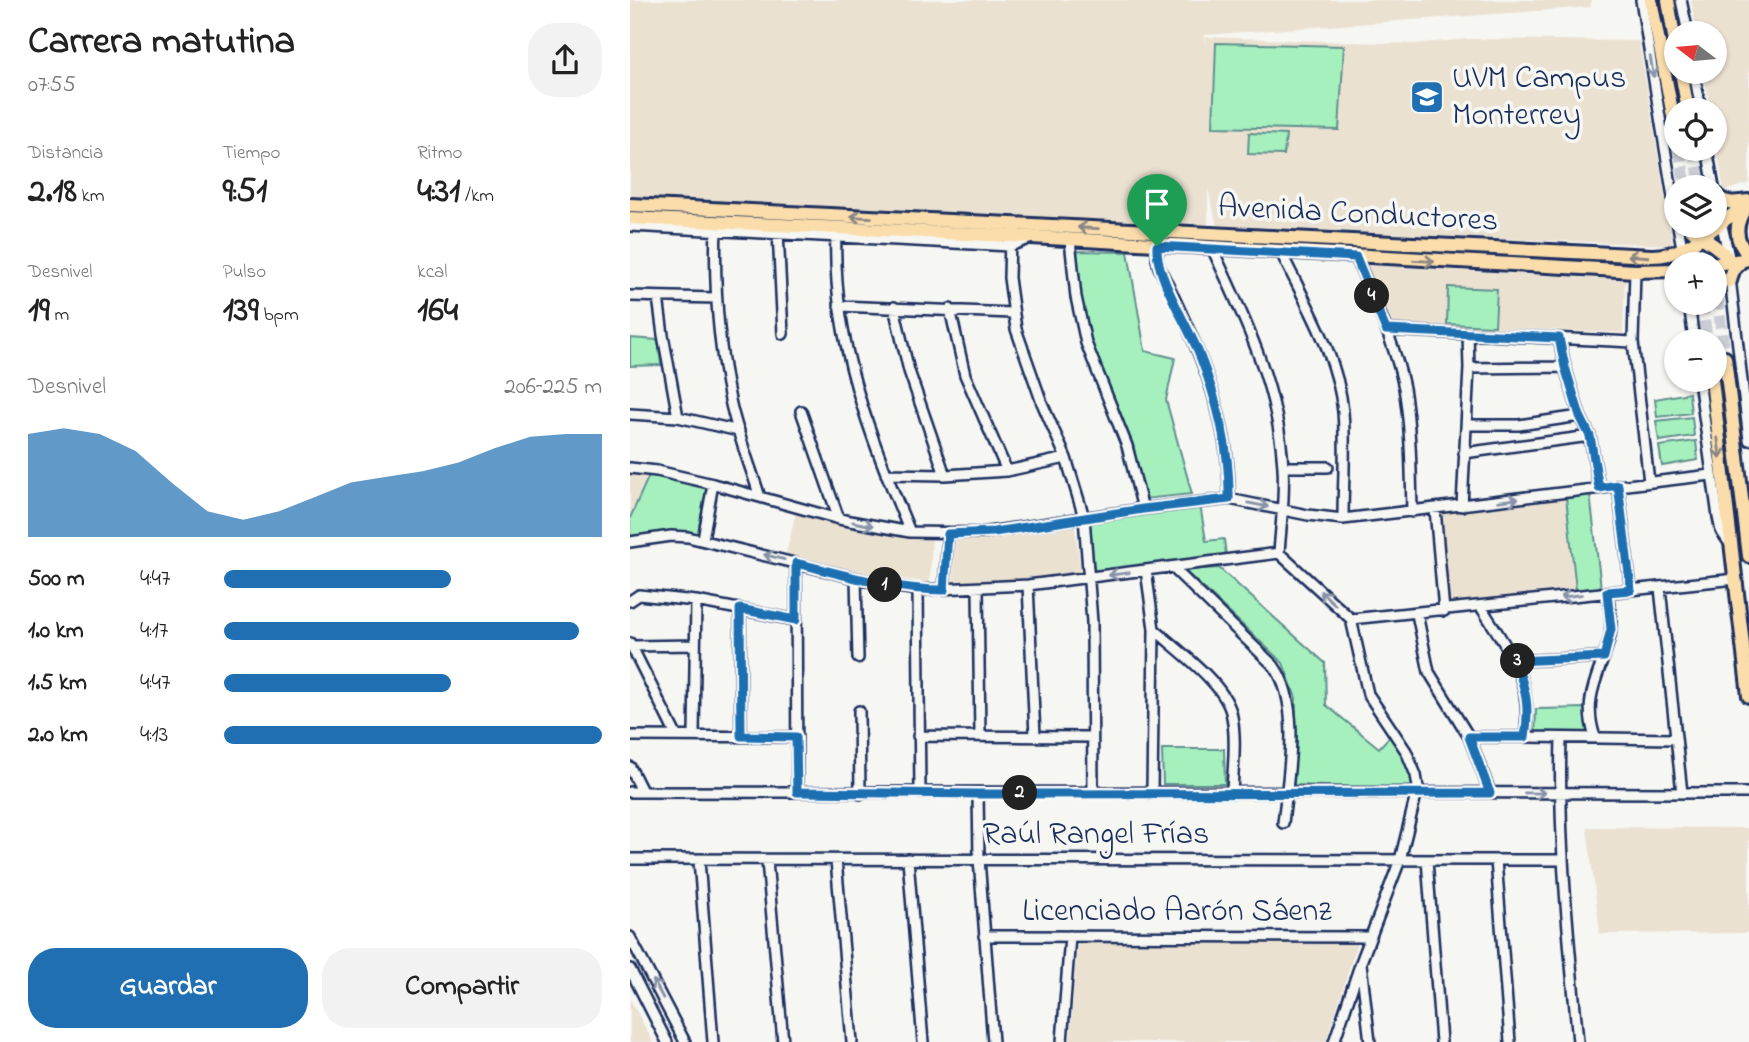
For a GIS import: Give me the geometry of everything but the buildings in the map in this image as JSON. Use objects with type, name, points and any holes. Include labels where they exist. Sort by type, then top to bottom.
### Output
[{"type":"main road","points":[[1651,0],[1670,98]]},
{"type":"main road","points":[[1668,0],[1671,21]]},
{"type":"main road","points":[[1727,202],[1748,204],[1738,220],[1737,233],[1743,259]]},
{"type":"main road","name":"Avenida Conductores","points":[[1727,210],[1748,204]]},
{"type":"main road","name":"Avenida Conductores","points":[[630,205],[1652,256],[1683,250],[1701,238]]},
{"type":"main road","name":"Avenida Conductores","points":[[630,218],[836,233],[1010,241],[1031,237],[1356,257],[1664,270]]},
{"type":"main road","points":[[1704,238],[1723,251],[1743,259]]},
{"type":"main road","points":[[1727,274],[1743,259]]},
{"type":"main road","points":[[1727,374],[1749,556]]},
{"type":"main road","points":[[1713,392],[1749,696]]},
{"type":"street","points":[[1641,0],[1669,175]]},
{"type":"street","points":[[1682,0],[1686,21]]},
{"type":"street","points":[[630,226],[716,226],[716,298],[726,381],[760,497]]},
{"type":"street","points":[[778,230],[783,334]]},
{"type":"street","points":[[1727,230],[1743,259]]},
{"type":"street","points":[[1160,232],[1157,246],[1159,267],[1198,351],[1211,388],[1226,451],[1229,499]]},
{"type":"street","points":[[836,233],[839,306],[859,400],[910,532]]},
{"type":"street","points":[[1680,238],[1683,250]]},
{"type":"street","points":[[1070,240],[1076,297],[1086,342],[1127,446],[1143,509]]},
{"type":"street","points":[[1010,241],[1012,313],[1018,337],[1066,458],[1084,517],[1090,578],[1093,792]]},
{"type":"street","points":[[1212,248],[1251,330],[1277,416],[1283,467],[1279,553]]},
{"type":"street","points":[[1282,252],[1329,354],[1337,382],[1343,411],[1343,519]]},
{"type":"street","points":[[1356,257],[1386,330],[1404,388],[1412,512]]},
{"type":"street","points":[[1635,271],[1633,342],[1649,482]]},
{"type":"street","points":[[1727,288],[1731,296],[1749,440]]},
{"type":"street","points":[[630,296],[716,298]]},
{"type":"street","points":[[658,297],[678,417]]},
{"type":"street","points":[[839,306],[1012,313]]},
{"type":"street","points":[[894,307],[909,371],[945,475]]},
{"type":"street","points":[[950,309],[965,375],[1007,471]]},
{"type":"street","points":[[1386,330],[1633,342]]},
{"type":"street","points":[[1462,506],[1469,368],[1468,334]]},
{"type":"street","points":[[1559,338],[1580,416],[1590,436],[1599,488]]},
{"type":"street","points":[[1469,368],[1565,367]]},
{"type":"street","points":[[1701,392],[1721,531],[1731,546]]},
{"type":"street","points":[[801,411],[839,519]]},
{"type":"street","points":[[630,414],[678,417],[739,431]]},
{"type":"street","points":[[1466,425],[1519,425],[1580,416]]},
{"type":"street","points":[[1519,425],[1520,444]]},
{"type":"street","points":[[1464,453],[1590,436]]},
{"type":"street","points":[[886,474],[945,475],[1007,471],[1066,458]]},
{"type":"street","points":[[1283,467],[1328,467]]},
{"type":"street","points":[[630,468],[657,471],[713,484],[839,519],[910,532],[948,534],[994,532],[1084,517],[1229,499],[1343,519],[1711,475]]},
{"type":"street","points":[[704,539],[713,484]]},
{"type":"street","points":[[1618,485],[1631,590]]},
{"type":"street","points":[[1435,509],[1444,611]]},
{"type":"street","points":[[944,590],[948,534]]},
{"type":"street","points":[[630,542],[671,536],[704,539],[856,578],[918,590],[978,589],[1090,578],[1279,553],[1351,619],[1368,694],[1406,751],[1416,775],[1418,793],[1401,860],[1370,937],[1334,1042]]},
{"type":"street","points":[[796,563],[797,792]]},
{"type":"street","points":[[1172,567],[1275,666],[1283,680],[1289,700],[1283,822]]},
{"type":"street","points":[[1146,570],[1154,629],[1152,793]]},
{"type":"street","points":[[856,578],[858,658]]},
{"type":"street","points":[[1351,619],[1736,579]]},
{"type":"street","points":[[1028,584],[1035,736]]},
{"type":"street","points":[[1660,588],[1682,793]]},
{"type":"street","points":[[978,589],[980,736]]},
{"type":"street","points":[[918,590],[920,793]]},
{"type":"street","points":[[1595,737],[1590,719],[1590,697],[1611,629],[1607,592]]},
{"type":"street","points":[[630,601],[639,595],[696,601],[796,620]]},
{"type":"street","points":[[694,735],[696,601]]},
{"type":"street","points":[[1481,607],[1515,661],[1526,690],[1528,714],[1525,737]]},
{"type":"street","points":[[740,609],[741,736]]},
{"type":"street","points":[[1418,614],[1429,672],[1469,737],[1490,793]]},
{"type":"street","points":[[1154,629],[1215,685],[1227,700],[1233,723],[1232,793]]},
{"type":"street","points":[[676,735],[631,645],[695,645]]},
{"type":"street","points":[[1515,661],[1604,657]]},
{"type":"street","points":[[859,711],[860,793]]},
{"type":"street","points":[[630,736],[796,737]]},
{"type":"street","points":[[918,736],[1092,737]]},
{"type":"street","points":[[1469,737],[1676,739]]},
{"type":"street","points":[[1561,738],[1559,794],[1578,1042]]},
{"type":"street","points":[[630,767],[642,791]]},
{"type":"street","points":[[630,792],[1749,793]]},
{"type":"street","points":[[978,794],[979,859],[993,1042]]},
{"type":"street","name":"Raúl Rangel Frías","points":[[630,859],[1563,860]]},
{"type":"street","points":[[908,859],[923,1042]]},
{"type":"street","points":[[699,860],[712,1042]]},
{"type":"street","points":[[836,860],[852,1042]]},
{"type":"street","points":[[1427,860],[1441,1042]]},
{"type":"street","points":[[1496,860],[1510,1042]]},
{"type":"street","points":[[767,861],[783,1042]]},
{"type":"street","name":"Licenciado Aarón Sáenz","points":[[984,936],[1370,937]]},
{"type":"street","points":[[1062,1042],[1070,936]]},
{"type":"street","points":[[630,937],[685,1042]]},
{"type":"street","points":[[1361,962],[1370,1042]]},
{"type":"street","points":[[630,969],[667,1042]]},
{"type":"shaded area","points":[[630,0],[1591,0],[1591,7],[1205,35],[1205,44],[1206,37],[1414,44],[1466,39],[1639,41],[1664,191],[1664,238],[1672,238],[1673,245],[1218,229],[1208,189],[1208,228],[630,196]]},
{"type":"shaded area","points":[[1691,0],[1749,0],[1749,183],[1727,190],[1727,175],[1721,175],[1719,161],[1727,161],[1727,98],[1708,98],[1706,84],[1727,84],[1727,21],[1695,21]]},
{"type":"shaded area","points":[[1367,265],[1625,280],[1623,333],[1392,324]]},
{"type":"shaded area","points":[[630,475],[647,475],[630,516]]},
{"type":"shaded area","points":[[1565,498],[1575,589],[1450,605],[1441,513]]},
{"type":"shaded area","points":[[796,512],[866,530],[906,537],[932,538],[930,583],[869,574],[786,554]]},
{"type":"shaded area","points":[[1074,522],[1081,572],[991,582],[953,582],[956,537],[984,537]]},
{"type":"shaded area","points":[[1587,827],[1749,828],[1749,933],[1600,934]]},
{"type":"shaded area","points":[[1242,941],[1357,944],[1326,1042],[1070,1042],[1077,947],[1081,943]]},
{"type":"shaded area","points":[[630,999],[653,1042],[630,1042]]},
{"type":"green space","points":[[1216,43],[1344,46],[1339,130],[1213,127]]},
{"type":"green space","points":[[1249,133],[1286,135],[1284,155],[1248,154]]},
{"type":"green space","points":[[1075,251],[1128,252],[1145,351],[1175,358],[1166,400],[1192,494],[1144,499],[1133,444],[1082,317]]},
{"type":"green space","points":[[1448,287],[1497,289],[1495,326],[1447,324]]},
{"type":"green space","points":[[630,338],[658,340],[661,365],[630,366]]},
{"type":"green space","points":[[1689,393],[1691,413],[1657,417],[1655,399]]},
{"type":"green space","points":[[1692,417],[1694,436],[1659,441],[1656,421]]},
{"type":"green space","points":[[1696,441],[1698,460],[1662,466],[1659,446]]},
{"type":"green space","points":[[650,473],[707,487],[698,534],[676,531],[630,536],[630,518]]},
{"type":"green space","points":[[1590,494],[1601,588],[1576,590],[1566,497]]},
{"type":"green space","points":[[1200,505],[1206,541],[1224,539],[1226,556],[1094,572],[1089,517]]},
{"type":"green space","points":[[1219,568],[1325,663],[1326,705],[1379,748],[1390,736],[1410,768],[1415,789],[1294,785],[1296,698],[1283,663],[1184,570]]},
{"type":"green space","points":[[1587,708],[1589,742],[1535,742],[1536,709]]},
{"type":"green space","points":[[1162,749],[1224,749],[1225,784],[1163,784]]},
{"type":"tunnel","points":[[1681,161],[1684,175]]},
{"type":"tunnel","points":[[1697,161],[1699,175]]},
{"type":"tunnel","points":[[1704,315],[1705,329]]},
{"type":"tunnel","points":[[1719,315],[1721,329]]},
{"type":"place","name":"UVM Campus Monterrey","points":[[1427,97]]},
{"type":"route","points":[[1157,246],[1356,257],[1386,330],[1559,338],[1580,416],[1590,436],[1599,488],[1618,485],[1631,590],[1607,592],[1611,629],[1604,657],[1515,661],[1526,690],[1528,714],[1525,737],[1469,737],[1490,793],[797,792],[796,737],[741,736],[740,609],[796,620],[796,563],[884,585],[918,590],[944,590],[948,534],[994,532],[1084,517],[1229,499],[1226,451],[1211,388],[1198,351],[1159,267],[1157,246]]}]
